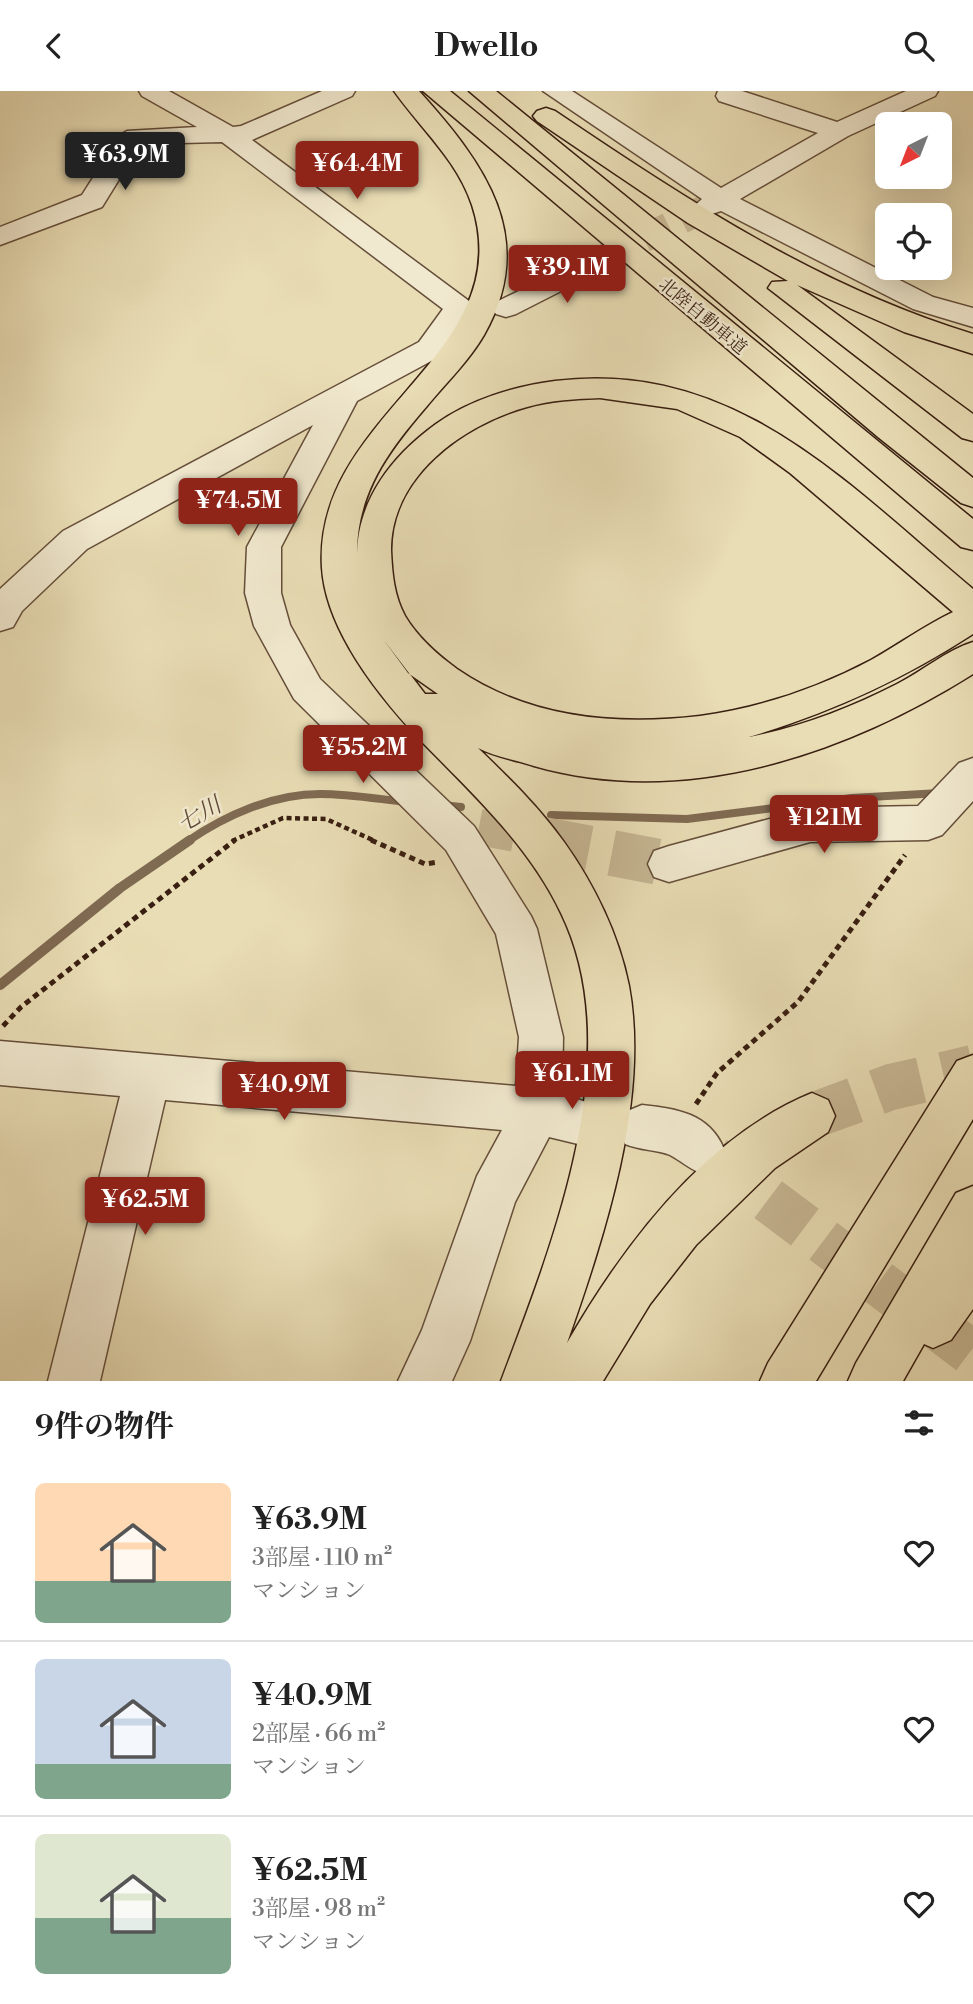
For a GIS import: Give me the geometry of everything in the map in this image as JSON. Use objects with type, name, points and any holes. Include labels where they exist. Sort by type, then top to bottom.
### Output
[{"type":"highway","points":[[406,91],[446,140],[475,184],[493,229],[495,271],[480,315],[469,335],[376,448],[348,499],[341,525],[338,555],[352,619],[391,679],[522,818],[552,858],[582,911],[596,945],[607,989],[610,1040],[606,1098],[593,1169],[551,1314],[527,1381]]},
{"type":"highway","name":"北陸自動車道","points":[[435,91],[973,538]]},
{"type":"highway","name":"北陸自動車道","points":[[481,91],[889,429],[973,495]]},
{"type":"highway","points":[[510,91],[618,165],[732,237],[818,286],[894,320],[973,344]]},
{"type":"highway","points":[[618,165],[973,430]]},
{"type":"highway","points":[[600,389],[637,391],[705,407],[764,437],[970,629],[879,674],[792,712],[727,728],[662,736],[582,732],[503,712],[471,698],[419,660],[398,633],[383,607],[372,551],[374,524],[397,474],[417,452],[466,418],[497,404],[530,395],[600,389]]},
{"type":"highway","points":[[369,648],[395,678],[425,704],[459,725],[497,741],[541,753],[629,766],[679,766],[779,748],[831,730],[916,693],[970,629]]},
{"type":"highway","points":[[786,1381],[973,1077]]},
{"type":"highway","points":[[574,1381],[622,1302],[668,1238],[708,1195],[759,1150],[812,1116]]},
{"type":"highway","points":[[874,1381],[973,1210]]},
{"type":"highway","points":[[889,1381],[973,1267]]},
{"type":"street","points":[[0,617],[9,602],[75,540],[439,344],[459,307],[229,135],[151,91]]},
{"type":"street","points":[[0,237],[92,201],[129,140],[136,136],[245,134],[343,91]]},
{"type":"street","points":[[555,91],[713,204],[923,303],[973,319]]},
{"type":"street","points":[[730,91],[728,96],[839,131]]},
{"type":"street","points":[[713,204],[839,131],[926,91]]},
{"type":"street","points":[[506,308],[606,257]]},
{"type":"street","points":[[345,395],[264,547],[263,593],[272,626],[307,688],[470,841],[516,929],[558,1116]]},
{"type":"street","points":[[669,864],[810,825],[953,796]]},
{"type":"street","points":[[0,1063],[558,1116]]},
{"type":"street","points":[[74,1381],[148,1076]]},
{"type":"street","points":[[425,1381],[444,1341],[494,1193],[558,1116]]},
{"type":"path","points":[[674,1136],[717,1073],[797,1002],[953,796]]},
{"type":"path","points":[[0,1030],[21,1007],[234,840],[283,818],[326,819],[425,864],[470,841]]},
{"type":"waterway","name":"七川","points":[[551,815],[687,819],[852,798],[940,793]]},
{"type":"waterway","name":"七川","points":[[188,841],[234,815],[285,798],[331,794],[407,802]]},
{"type":"waterway","name":"七川","points":[[442,805],[461,807]]},
{"type":"waterway","name":"七川","points":[[0,985],[120,888],[190,840]]},
{"type":"tunnel","points":[[606,257],[706,208]]},
{"type":"tunnel","points":[[479,827],[553,841]]},
{"type":"tunnel","points":[[544,840],[669,864]]},
{"type":"tunnel","points":[[812,1116],[891,1087],[973,1068]]},
{"type":"tunnel","points":[[713,1158],[973,1354]]}]
